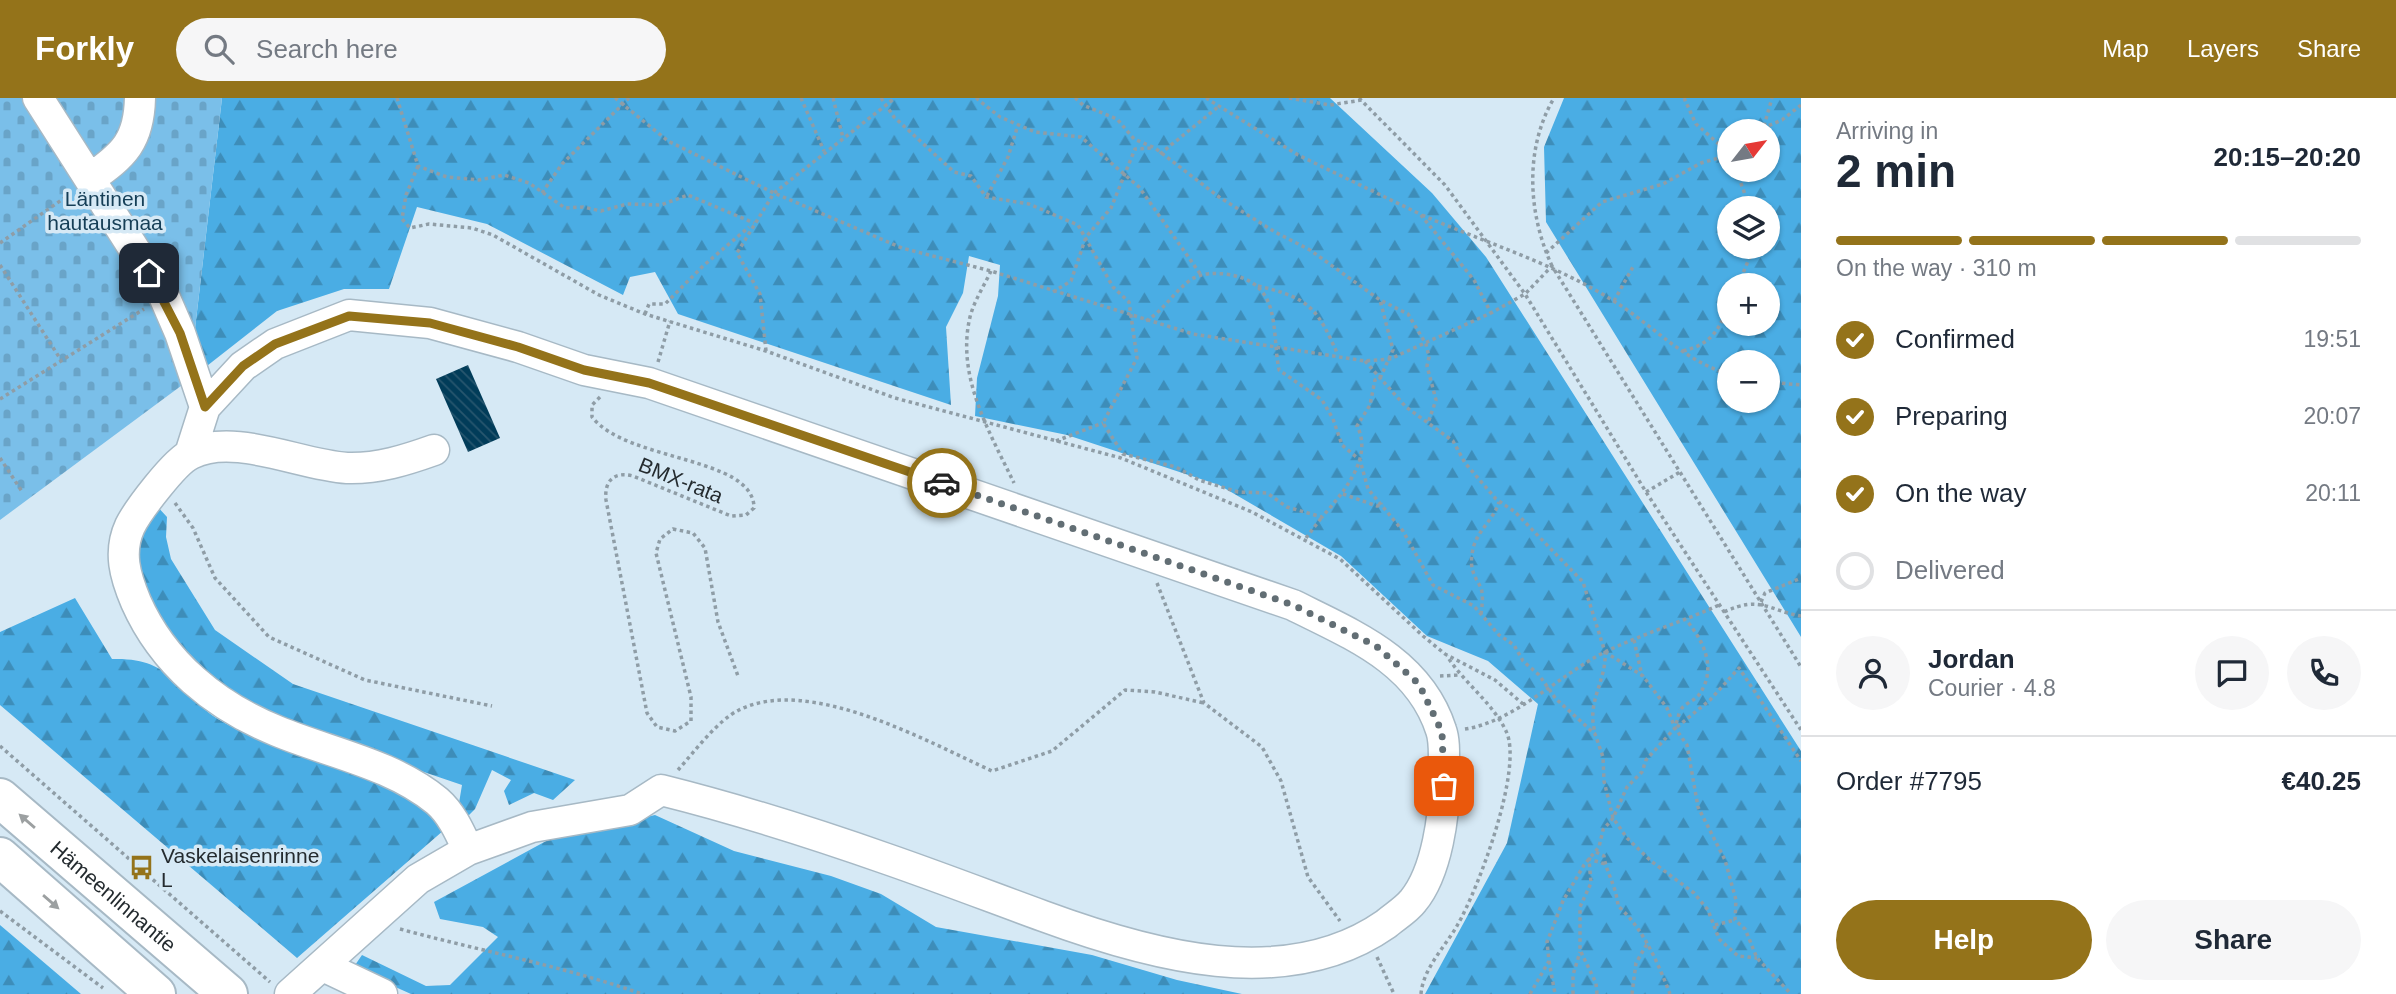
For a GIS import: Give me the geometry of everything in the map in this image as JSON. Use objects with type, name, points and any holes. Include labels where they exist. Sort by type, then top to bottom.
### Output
[{"type":"main road","name":"Hämeenlinnantie","points":[[0,798],[228,994]]},
{"type":"main road","points":[[0,858],[156,994]]},
{"type":"street","points":[[38,98],[164,296],[180,333],[205,407]]},
{"type":"street","points":[[91,178],[119,158],[129,145],[136,128],[140,98]]},
{"type":"street","points":[[282,989],[323,966],[418,880],[468,850],[532,827],[630,810],[661,790],[720,804],[886,858],[1130,948],[1186,962],[1246,968],[1304,962],[1362,942],[1413,901],[1434,864],[1444,786],[1442,732],[1419,684],[1376,646],[1293,605],[670,391],[584,370],[518,347],[430,323],[349,316],[275,344],[243,366],[205,407],[190,454],[140,505],[122,544],[129,585],[147,626],[170,658],[202,689],[235,711],[276,731],[366,763],[411,784],[438,802],[456,824],[468,850]]},
{"type":"street","points":[[190,454],[230,445],[347,468],[398,464],[435,450]]},
{"type":"street","points":[[323,966],[382,994]]},
{"type":"path","points":[[397,98],[418,166],[406,195],[402,219],[410,228],[429,224],[472,228],[493,235],[599,295],[645,314],[766,351],[895,398],[1121,458],[1306,538],[1340,559],[1410,626],[1445,654],[1498,716],[1509,739],[1510,761],[1493,840],[1473,896],[1424,977],[1421,994]]},
{"type":"path","points":[[615,98],[668,141],[774,193],[902,248],[990,271],[1193,334],[1365,361],[1390,359],[1491,313],[1525,294],[1552,267]]},
{"type":"path","points":[[542,193],[562,164],[629,98]]},
{"type":"path","points":[[801,98],[824,151]]},
{"type":"path","points":[[833,98],[843,138]]},
{"type":"path","points":[[881,98],[894,117],[954,172],[971,176],[986,197],[1029,204],[1078,225],[1113,287],[1129,302],[1137,358],[1103,423],[1056,441]]},
{"type":"path","points":[[766,351],[760,294],[737,253],[774,193],[824,151],[895,98]]},
{"type":"path","points":[[976,98],[1000,117],[1035,132],[1081,138],[1139,187],[1201,275]]},
{"type":"path","points":[[1075,98],[1083,105],[1116,119],[1134,139],[1155,148],[1201,185],[1275,232],[1310,250],[1380,300],[1408,314],[1426,344],[1429,357],[1427,366],[1436,400],[1428,423]]},
{"type":"path","points":[[1206,98],[1298,155],[1420,214],[1491,245],[1552,267],[1614,301],[1682,352],[1717,368]]},
{"type":"path","points":[[1289,98],[1331,105],[1361,99],[1446,185],[1525,294],[1646,492],[1801,730]]},
{"type":"path","points":[[1554,98],[1543,117],[1533,153],[1535,211],[1552,267],[1801,667]]},
{"type":"path","points":[[1684,98],[1696,124],[1717,143]]},
{"type":"path","points":[[1766,119],[1772,98]]},
{"type":"path","points":[[1780,121],[1801,105]]},
{"type":"path","points":[[1160,154],[1218,107]]},
{"type":"path","points":[[986,197],[1008,157],[1018,125]]},
{"type":"path","points":[[1053,292],[1071,281],[1086,237],[1111,208],[1135,149],[1155,148]]},
{"type":"path","points":[[1546,253],[1602,202],[1663,184],[1701,163],[1717,158]]},
{"type":"path","points":[[418,166],[447,177],[479,180],[504,175],[529,183],[565,208],[583,207],[601,211],[627,204],[661,205],[688,195],[754,223]]},
{"type":"path","points":[[0,243],[91,178]]},
{"type":"path","points":[[1420,214],[1474,280],[1491,313]]},
{"type":"path","points":[[645,314],[649,304],[665,304],[703,265],[754,223]]},
{"type":"path","points":[[0,265],[61,360]]},
{"type":"path","points":[[1614,301],[1634,265]]},
{"type":"path","points":[[990,271],[970,317],[968,372],[984,422],[1027,512]]},
{"type":"path","points":[[1146,321],[1160,312],[1189,281],[1201,275],[1230,275],[1258,286],[1293,294],[1321,317],[1338,356]]},
{"type":"path","points":[[1258,286],[1272,309],[1279,370],[1322,400],[1333,419],[1342,445],[1360,460]]},
{"type":"path","points":[[0,399],[164,296]]},
{"type":"path","points":[[1380,300],[1393,350],[1381,376],[1375,380],[1370,405],[1357,426],[1362,435],[1360,460],[1368,489],[1403,531],[1433,585],[1475,606],[1499,635],[1514,645],[1523,662],[1574,718],[1595,734]]},
{"type":"path","points":[[670,321],[657,360],[670,391]]},
{"type":"path","points":[[1682,352],[1704,346],[1717,329]]},
{"type":"path","points":[[1365,361],[1406,407],[1453,441],[1468,468],[1499,502],[1515,512],[1583,582],[1605,652],[1592,713],[1595,734],[1603,757],[1604,781],[1613,818],[1627,838],[1651,861],[1693,893],[1708,910],[1719,939],[1738,956],[1757,958]]},
{"type":"path","points":[[1780,383],[1801,385]]},
{"type":"path","name":"BMX-rata","points":[[600,396],[592,405],[592,417],[611,436],[724,472],[742,482],[754,497],[754,508],[746,515],[731,516],[622,473],[609,480],[605,489],[648,712],[657,727],[675,731],[691,721],[691,697],[656,553],[660,539],[673,529],[693,533],[705,548],[718,622],[738,676]]},
{"type":"path","points":[[1103,423],[1123,454],[1176,467],[1199,480],[1238,492],[1267,494],[1287,507],[1322,517]]},
{"type":"path","points":[[0,458],[23,493]]},
{"type":"path","points":[[1306,538],[1343,494],[1360,460]]},
{"type":"path","points":[[1646,492],[1679,472]]},
{"type":"path","points":[[162,484],[193,528],[215,578],[269,638],[365,680],[492,706]]},
{"type":"path","points":[[1343,494],[1366,503],[1383,504]]},
{"type":"path","points":[[1481,614],[1481,587],[1473,577],[1472,554],[1475,538],[1496,515],[1499,502]]},
{"type":"path","points":[[1145,552],[1204,703]]},
{"type":"path","points":[[1761,602],[1765,593],[1801,578]]},
{"type":"path","points":[[1724,612],[1744,603],[1761,602],[1801,616]]},
{"type":"path","points":[[1442,732],[1482,727],[1550,689],[1605,652],[1720,605]]},
{"type":"path","points":[[1675,728],[1681,710],[1696,699],[1708,671],[1702,641],[1686,620]]},
{"type":"path","points":[[1634,640],[1643,677]]},
{"type":"path","points":[[1605,652],[1643,677],[1667,708],[1675,728],[1687,745],[1692,760],[1698,807],[1725,860],[1736,900],[1735,920]]},
{"type":"path","points":[[1445,654],[1496,680],[1523,704]]},
{"type":"path","points":[[1555,994],[1548,942],[1563,901],[1595,852],[1602,830],[1613,818],[1627,787],[1643,772],[1646,760],[1675,728],[1710,700],[1739,668],[1801,761]]},
{"type":"path","points":[[661,790],[705,739],[738,710],[785,698],[827,703],[992,771],[1052,751],[1125,690],[1155,692],[1204,703],[1262,747],[1281,781],[1308,877],[1388,975],[1394,994]]},
{"type":"path","name":"Hämeenlinnantie","points":[[0,746],[282,989]]},
{"type":"path","points":[[1595,852],[1604,856],[1605,864],[1616,885],[1618,906],[1632,918],[1640,937],[1655,954],[1670,994]]},
{"type":"path","points":[[1590,859],[1605,864]]},
{"type":"path","points":[[1573,994],[1573,975],[1580,950],[1580,907],[1591,883],[1590,859]]},
{"type":"path","points":[[0,911],[110,994]]},
{"type":"path","points":[[1715,925],[1735,920]]},
{"type":"path","points":[[1735,920],[1745,929],[1757,958],[1791,994]]},
{"type":"path","points":[[371,921],[486,952],[553,965],[642,994]]},
{"type":"path","points":[[1632,994],[1636,963],[1647,944]]},
{"type":"path","points":[[1580,950],[1596,983],[1597,994]]},
{"type":"path","points":[[1530,994],[1549,961]]},
{"type":"green space","name":"Läntinen hautausmaa","points":[[0,98],[222,98],[189,380],[0,520]]},
{"type":"green space","points":[[222,98],[1330,98],[1432,193],[1486,257],[1801,751],[1801,994],[1425,994],[1507,843],[1538,704],[1488,661],[1427,636],[1341,556],[1219,485],[1067,435],[975,416],[977,378],[998,296],[1000,265],[969,256],[963,293],[946,327],[951,405],[678,314],[655,272],[630,277],[623,295],[487,224],[417,207],[389,289],[344,289],[277,311],[189,380]]},
{"type":"green space","points":[[1564,98],[1801,98],[1801,637],[1546,222],[1544,147]]},
{"type":"green space","points":[[155,504],[167,517],[166,537],[171,559],[215,630],[293,684],[575,780],[553,800],[534,793],[509,805],[504,791],[511,780],[492,770],[475,809],[466,818],[459,803],[462,785],[274,721],[183,665],[135,583],[140,523]]},
{"type":"green space","points":[[75,598],[112,659],[132,660],[161,670],[218,719],[266,743],[390,786],[431,813],[444,830],[297,958],[0,705],[0,632]]},
{"type":"green space","points":[[655,815],[734,851],[831,876],[881,894],[936,927],[1092,955],[1177,980],[1242,994],[411,994],[353,968],[362,955],[426,986],[450,985],[498,937],[483,927],[440,919],[434,902],[548,840]]},
{"type":"green space","points":[[0,925],[81,994],[0,994]]},
{"type":"building","points":[[468,365],[500,438],[468,452],[436,379]]},
{"type":"way so far","points":[[942,483],[1293,605],[1376,646],[1419,684],[1442,732],[1444,786]]},
{"type":"place","name":"Vaskelaisenrinne L","points":[[141,867]]},
{"type":"route","points":[[149,273],[164,296],[180,333],[205,407],[243,366],[275,344],[349,316],[430,323],[518,347],[584,370],[649,383],[942,483]]}]
